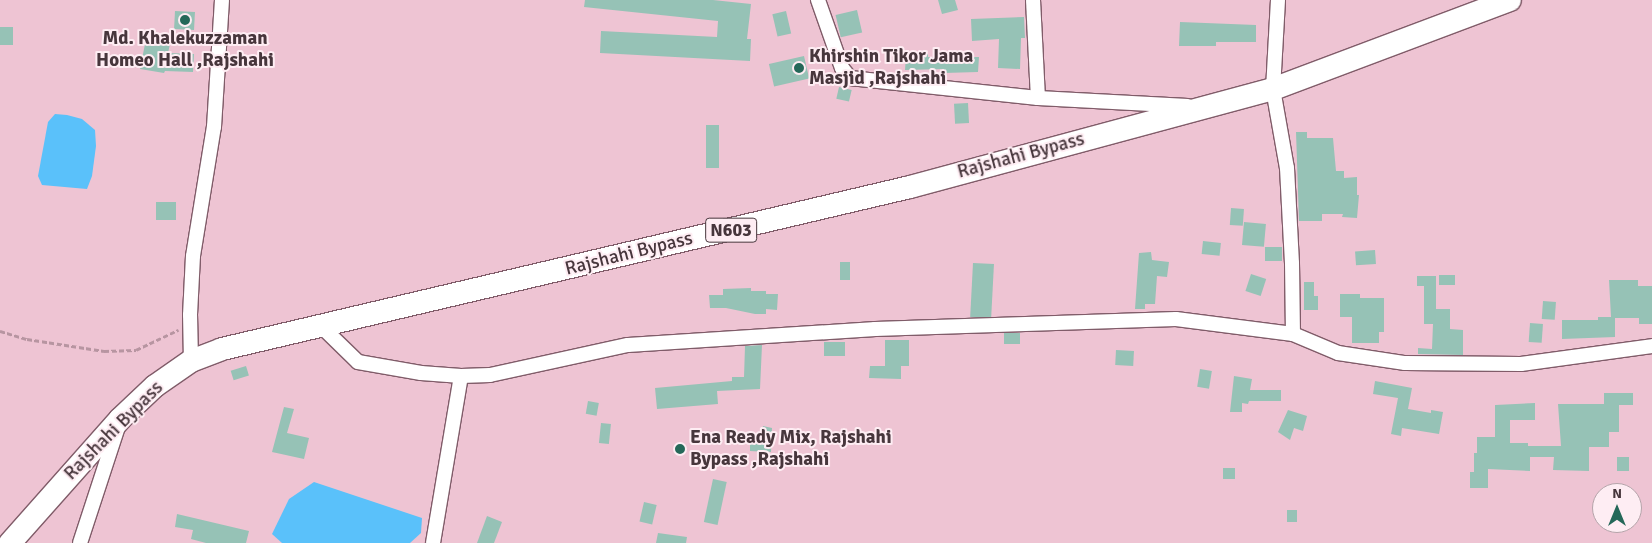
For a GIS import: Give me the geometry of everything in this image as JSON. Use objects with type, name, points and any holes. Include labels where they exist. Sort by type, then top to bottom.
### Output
[{"type":"highway","name":"Rajshahi Bypass","points":[[10,543],[120,419],[154,386],[191,361],[222,349],[322,327],[910,187],[1273,88],[1510,0]]},
{"type":"street","points":[[191,361],[190,316],[194,256],[214,127],[222,0]]},
{"type":"street","points":[[818,0],[842,68],[850,78],[1038,98],[1198,107]]},
{"type":"street","points":[[1033,0],[1038,98]]},
{"type":"street","points":[[1278,0],[1273,88],[1287,168],[1292,263],[1292,334]]},
{"type":"street","points":[[322,327],[358,362],[421,373],[461,376],[490,375],[628,345],[875,329],[1176,319],[1292,334],[1338,353],[1405,363],[1521,364],[1652,346]]},
{"type":"street","points":[[433,543],[461,376]]},
{"type":"street","points":[[80,543],[120,419]]},
{"type":"path","points":[[0,332],[27,339],[104,351],[136,350],[181,328],[190,316]]},
{"type":"water","points":[[55,114],[82,119],[95,130],[96,146],[92,176],[87,189],[42,185],[38,176],[48,122]]},
{"type":"water","points":[[314,482],[422,518],[421,533],[410,543],[282,543],[272,534],[289,499]]},
{"type":"building","points":[[585,0],[713,0],[751,4],[747,39],[751,39],[750,61],[600,53],[601,31],[717,37],[718,21],[584,7]]},
{"type":"building","points":[[938,0],[955,0],[958,10],[942,14]]},
{"type":"building","points":[[857,10],[862,32],[841,37],[836,15]]},
{"type":"building","name":"Md. Khalekuzzaman Homeo Hall ,Rajshahi","points":[[175,11],[195,12],[194,30],[174,29]]},
{"type":"building","points":[[786,11],[791,33],[778,37],[772,14]]},
{"type":"building","points":[[1024,17],[1025,38],[1021,38],[1020,69],[998,68],[999,39],[972,41],[971,19]]},
{"type":"building","points":[[1180,22],[1256,25],[1256,42],[1216,42],[1216,46],[1179,46]]},
{"type":"building","points":[[0,27],[13,27],[13,45],[0,45]]},
{"type":"building","points":[[146,39],[170,44],[168,53],[194,54],[193,72],[165,71],[164,73],[140,69]]},
{"type":"building","points":[[928,54],[928,57],[979,57],[978,72],[944,73],[944,69],[905,70],[906,55]]},
{"type":"building","points":[[804,56],[809,78],[774,87],[769,64]]},
{"type":"building","points":[[839,87],[852,90],[849,102],[836,99]]},
{"type":"building","points":[[968,103],[969,123],[955,124],[954,104]]},
{"type":"building","points":[[706,125],[719,125],[719,168],[706,168]]},
{"type":"building","points":[[1296,132],[1307,132],[1307,138],[1333,138],[1336,171],[1344,171],[1344,178],[1357,177],[1357,195],[1359,195],[1357,218],[1342,217],[1343,214],[1322,214],[1322,221],[1299,221]]},
{"type":"building","points":[[156,202],[176,202],[176,220],[156,220]]},
{"type":"building","points":[[1231,208],[1244,209],[1243,226],[1230,225]]},
{"type":"building","points":[[1244,222],[1266,224],[1264,247],[1242,245]]},
{"type":"building","points":[[1203,241],[1221,243],[1220,256],[1202,254]]},
{"type":"building","points":[[1265,247],[1282,247],[1282,261],[1265,261]]},
{"type":"building","points":[[1375,250],[1376,264],[1356,265],[1355,251]]},
{"type":"building","points":[[1151,252],[1152,260],[1169,262],[1167,277],[1157,276],[1155,304],[1145,304],[1145,309],[1135,309],[1139,253]]},
{"type":"building","points":[[840,262],[850,262],[850,280],[840,280]]},
{"type":"building","points":[[973,263],[994,264],[991,318],[970,317]]},
{"type":"building","points":[[1251,274],[1266,279],[1261,296],[1245,291]]},
{"type":"building","points":[[1439,275],[1455,275],[1455,285],[1439,285]]},
{"type":"building","points":[[1417,276],[1436,276],[1436,309],[1450,309],[1450,329],[1463,330],[1463,355],[1418,354],[1418,348],[1432,349],[1433,324],[1424,324],[1424,286],[1417,286]]},
{"type":"building","points":[[1609,280],[1638,280],[1638,286],[1652,286],[1652,324],[1639,324],[1639,318],[1615,318],[1615,337],[1562,339],[1562,320],[1598,320],[1598,317],[1611,317]]},
{"type":"building","points":[[1304,282],[1314,282],[1314,296],[1318,296],[1318,310],[1304,310]]},
{"type":"building","points":[[751,288],[751,291],[766,291],[766,294],[778,294],[777,310],[766,309],[766,314],[755,314],[726,308],[710,308],[709,295],[723,295],[723,289]]},
{"type":"building","points":[[1340,294],[1360,294],[1360,298],[1384,298],[1384,332],[1379,332],[1379,343],[1352,343],[1352,317],[1340,317]]},
{"type":"building","points":[[1543,301],[1556,302],[1555,320],[1542,319]]},
{"type":"building","points":[[1530,323],[1543,324],[1542,343],[1529,342]]},
{"type":"building","points":[[1004,333],[1020,333],[1020,344],[1004,344]]},
{"type":"building","points":[[885,340],[909,340],[909,366],[901,366],[901,379],[869,378],[870,366],[885,366]]},
{"type":"building","points":[[824,342],[845,342],[845,356],[824,356]]},
{"type":"building","points":[[762,345],[760,389],[717,391],[718,404],[657,409],[655,388],[732,381],[732,377],[744,377],[745,346]]},
{"type":"building","points":[[1116,350],[1134,351],[1133,366],[1115,365]]},
{"type":"building","points":[[246,366],[249,376],[234,380],[231,371]]},
{"type":"building","points":[[1200,369],[1212,371],[1209,389],[1197,387]]},
{"type":"building","points":[[1234,376],[1252,379],[1250,390],[1281,390],[1281,401],[1249,401],[1248,404],[1242,403],[1242,412],[1230,412]]},
{"type":"building","points":[[1375,381],[1412,388],[1408,409],[1431,413],[1431,410],[1443,412],[1439,434],[1402,428],[1401,436],[1391,434],[1398,398],[1373,394]]},
{"type":"building","points":[[1604,393],[1633,393],[1633,405],[1619,405],[1619,432],[1609,432],[1609,447],[1589,447],[1589,471],[1553,470],[1554,457],[1530,457],[1530,471],[1488,469],[1488,488],[1470,488],[1470,472],[1474,472],[1474,453],[1477,453],[1477,437],[1495,437],[1495,405],[1535,403],[1535,420],[1510,420],[1510,443],[1528,443],[1528,446],[1561,446],[1558,404],[1604,404]]},
{"type":"building","points":[[588,401],[599,403],[597,416],[586,414]]},
{"type":"building","points":[[284,407],[294,409],[287,433],[309,438],[304,459],[272,452]]},
{"type":"building","points":[[1288,410],[1307,416],[1303,431],[1294,428],[1290,440],[1278,432]]},
{"type":"building","points":[[601,423],[611,424],[609,444],[599,443]]},
{"type":"building","points":[[763,426],[772,428],[771,452],[750,451],[750,440],[761,440]]},
{"type":"building","points":[[1617,457],[1629,457],[1629,471],[1617,471]]},
{"type":"building","points":[[1223,468],[1235,468],[1235,479],[1223,479]]},
{"type":"building","points":[[713,479],[727,482],[718,525],[704,522]]},
{"type":"building","points":[[644,502],[657,505],[652,524],[640,521]]},
{"type":"building","points":[[1287,510],[1297,510],[1297,522],[1287,522]]},
{"type":"building","points":[[177,514],[249,531],[246,543],[206,543],[191,539],[193,530],[175,527]]},
{"type":"building","points":[[487,516],[502,522],[494,543],[477,543]]},
{"type":"building","points":[[658,533],[687,537],[686,543],[656,543]]},
{"type":"place","name":"Md. Khalekuzzaman Homeo Hall ,Rajshahi","points":[[185,20]]},
{"type":"place","name":"Khirshin Tikor Jama Masjid ,Rajshahi","points":[[799,68]]},
{"type":"place","name":"Ena Ready Mix, Rajshahi Bypass ,Rajshahi","points":[[680,449]]}]
